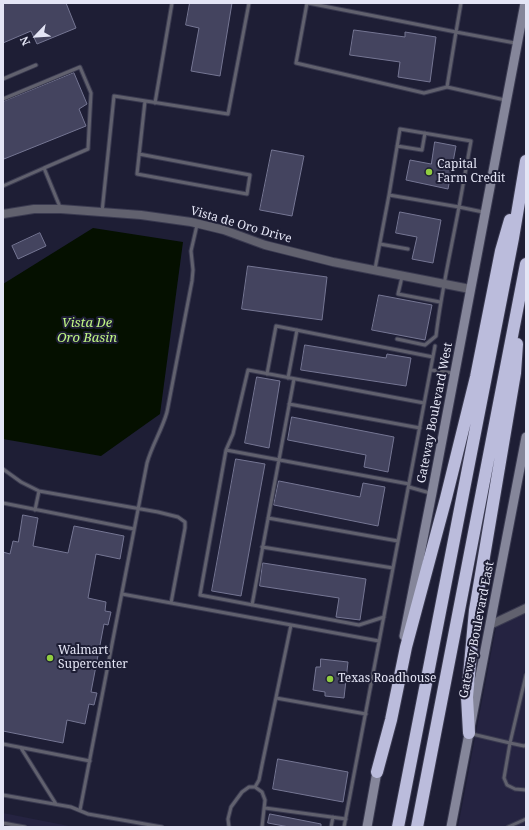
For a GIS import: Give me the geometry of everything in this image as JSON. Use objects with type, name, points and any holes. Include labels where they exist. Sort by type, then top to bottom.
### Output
[{"type":"highway","points":[[398,827],[514,238],[526,161]]},
{"type":"highway","points":[[376,772],[391,720],[410,628],[446,498],[476,377],[501,251],[523,179]]},
{"type":"highway","points":[[417,827],[526,264]]},
{"type":"highway","points":[[469,733],[467,697],[474,610],[515,373],[518,303]]},
{"type":"main road","name":"Gateway Boulevard West","points":[[367,827],[376,772],[432,493],[525,3]]},
{"type":"main road","name":"Gateway Boulevard East","points":[[451,827],[526,437]]},
{"type":"street","name":"Vista de Oro Drive","points":[[3,214],[34,209],[61,209],[170,218],[224,230],[273,247],[333,262],[470,289]]},
{"type":"street","points":[[490,626],[526,608]]},
{"type":"lane","points":[[155,103],[172,3]]},
{"type":"lane","points":[[102,212],[114,96],[228,114],[249,3]]},
{"type":"lane","points":[[506,100],[447,87],[424,93],[296,63],[308,3],[517,44]]},
{"type":"lane","points":[[447,87],[461,3]]},
{"type":"lane","points":[[3,79],[36,65]]},
{"type":"lane","points":[[3,99],[80,67],[91,93],[88,149],[3,186]]},
{"type":"lane","points":[[139,154],[250,175],[247,194],[137,174],[139,154],[145,101]]},
{"type":"lane","points":[[374,270],[400,129],[471,141],[445,284],[440,302],[436,336],[425,345],[397,339]]},
{"type":"lane","points":[[397,146],[422,150],[425,133]]},
{"type":"lane","points":[[44,168],[61,209]]},
{"type":"lane","points":[[388,195],[485,212]]},
{"type":"lane","points":[[80,810],[147,463],[164,423],[167,412],[192,281],[193,270],[191,251],[197,223]]},
{"type":"lane","points":[[380,244],[408,249]]},
{"type":"lane","points":[[402,276],[398,294],[440,302]]},
{"type":"lane","points":[[267,374],[276,326],[433,357]]},
{"type":"lane","points":[[288,378],[297,330]]},
{"type":"lane","points":[[344,827],[435,346]]},
{"type":"lane","points":[[384,617],[359,624],[200,595],[226,450],[233,434],[248,370],[424,403]]},
{"type":"lane","points":[[431,370],[454,374]]},
{"type":"lane","points":[[252,605],[294,379]]},
{"type":"lane","points":[[289,404],[420,428]]},
{"type":"lane","points":[[226,450],[409,486],[432,493]]},
{"type":"lane","points":[[3,469],[21,482],[39,491],[158,512],[178,517],[185,522],[171,603]]},
{"type":"lane","points":[[36,510],[39,491]]},
{"type":"lane","points":[[3,503],[134,529]]},
{"type":"lane","points":[[268,518],[398,541]]},
{"type":"lane","points":[[262,547],[393,568]]},
{"type":"lane","points":[[122,594],[379,641]]},
{"type":"lane","points":[[255,787],[259,780],[291,625]]},
{"type":"lane","points":[[526,675],[510,743],[504,778],[507,786],[515,789],[526,790]]},
{"type":"lane","points":[[276,698],[366,714]]},
{"type":"lane","points":[[469,733],[524,746],[526,745]]},
{"type":"lane","points":[[3,744],[90,761]]},
{"type":"lane","points":[[21,748],[56,804]]},
{"type":"lane","points":[[229,827],[228,819],[231,807],[242,792],[249,787],[255,787],[262,792],[265,800],[262,827]]},
{"type":"lane","points":[[3,795],[71,807],[88,814],[162,827]]},
{"type":"lane","points":[[265,808],[346,819]]},
{"type":"lane","points":[[331,827],[333,817]]},
{"type":"lane","points":[[508,827],[526,819]]},
{"type":"lane","points":[[3,823],[24,827]]},
{"type":"shaded area","points":[[526,612],[526,827],[458,827],[496,627]]},
{"type":"shaded area","points":[[3,813],[74,827],[3,827]]},
{"type":"water","name":"Vista De Oro Basin","points":[[93,228],[183,242],[160,414],[101,456],[3,439],[3,284]]},
{"type":"building","points":[[3,3],[66,3],[76,28],[37,44],[31,31],[3,43]]},
{"type":"building","points":[[190,3],[232,3],[220,76],[191,71],[199,28],[186,25]]},
{"type":"building","points":[[354,30],[405,37],[405,32],[436,37],[430,82],[398,77],[400,62],[350,55]]},
{"type":"building","points":[[74,73],[87,104],[79,109],[86,126],[4,159],[3,102]]},
{"type":"building","name":"Capital Farm Credit","points":[[435,142],[456,146],[448,189],[406,180],[410,160],[431,164]]},
{"type":"building","points":[[272,150],[304,156],[292,216],[260,210]]},
{"type":"building","points":[[400,212],[441,220],[433,263],[412,259],[417,237],[396,233]]},
{"type":"building","points":[[40,233],[46,246],[18,259],[12,246]]},
{"type":"building","points":[[248,266],[327,277],[322,320],[242,309]]},
{"type":"building","points":[[379,295],[432,305],[425,340],[372,330]]},
{"type":"building","points":[[305,345],[386,358],[387,354],[411,358],[406,386],[301,370]]},
{"type":"building","points":[[257,377],[280,381],[269,448],[245,443]]},
{"type":"building","points":[[292,417],[394,437],[388,472],[364,467],[366,455],[288,440]]},
{"type":"building","points":[[236,459],[265,464],[241,596],[212,591]]},
{"type":"building","points":[[279,481],[360,497],[363,483],[385,487],[378,526],[274,505]]},
{"type":"building","name":"Walmart Supercenter","points":[[23,515],[38,518],[33,546],[68,553],[74,526],[124,536],[120,559],[96,554],[88,598],[106,602],[105,611],[111,612],[108,625],[104,624],[91,692],[97,693],[94,705],[89,704],[85,724],[67,720],[63,743],[3,731],[3,552],[10,554],[13,541],[18,542]]},
{"type":"building","points":[[263,563],[366,579],[360,620],[336,617],[339,598],[260,586]]},
{"type":"building","name":"Texas Roadhouse","points":[[321,659],[348,662],[344,698],[325,696],[325,692],[313,690],[316,667],[320,667]]},
{"type":"building","points":[[278,759],[348,772],[343,802],[273,789]]},
{"type":"building","points":[[270,814],[321,824],[321,827],[289,827],[268,823]]},
{"type":"place","name":"Capital Farm Credit","points":[[429,172]]},
{"type":"place","name":"Walmart Supercenter","points":[[50,658]]},
{"type":"place","name":"Texas Roadhouse","points":[[330,679]]}]
